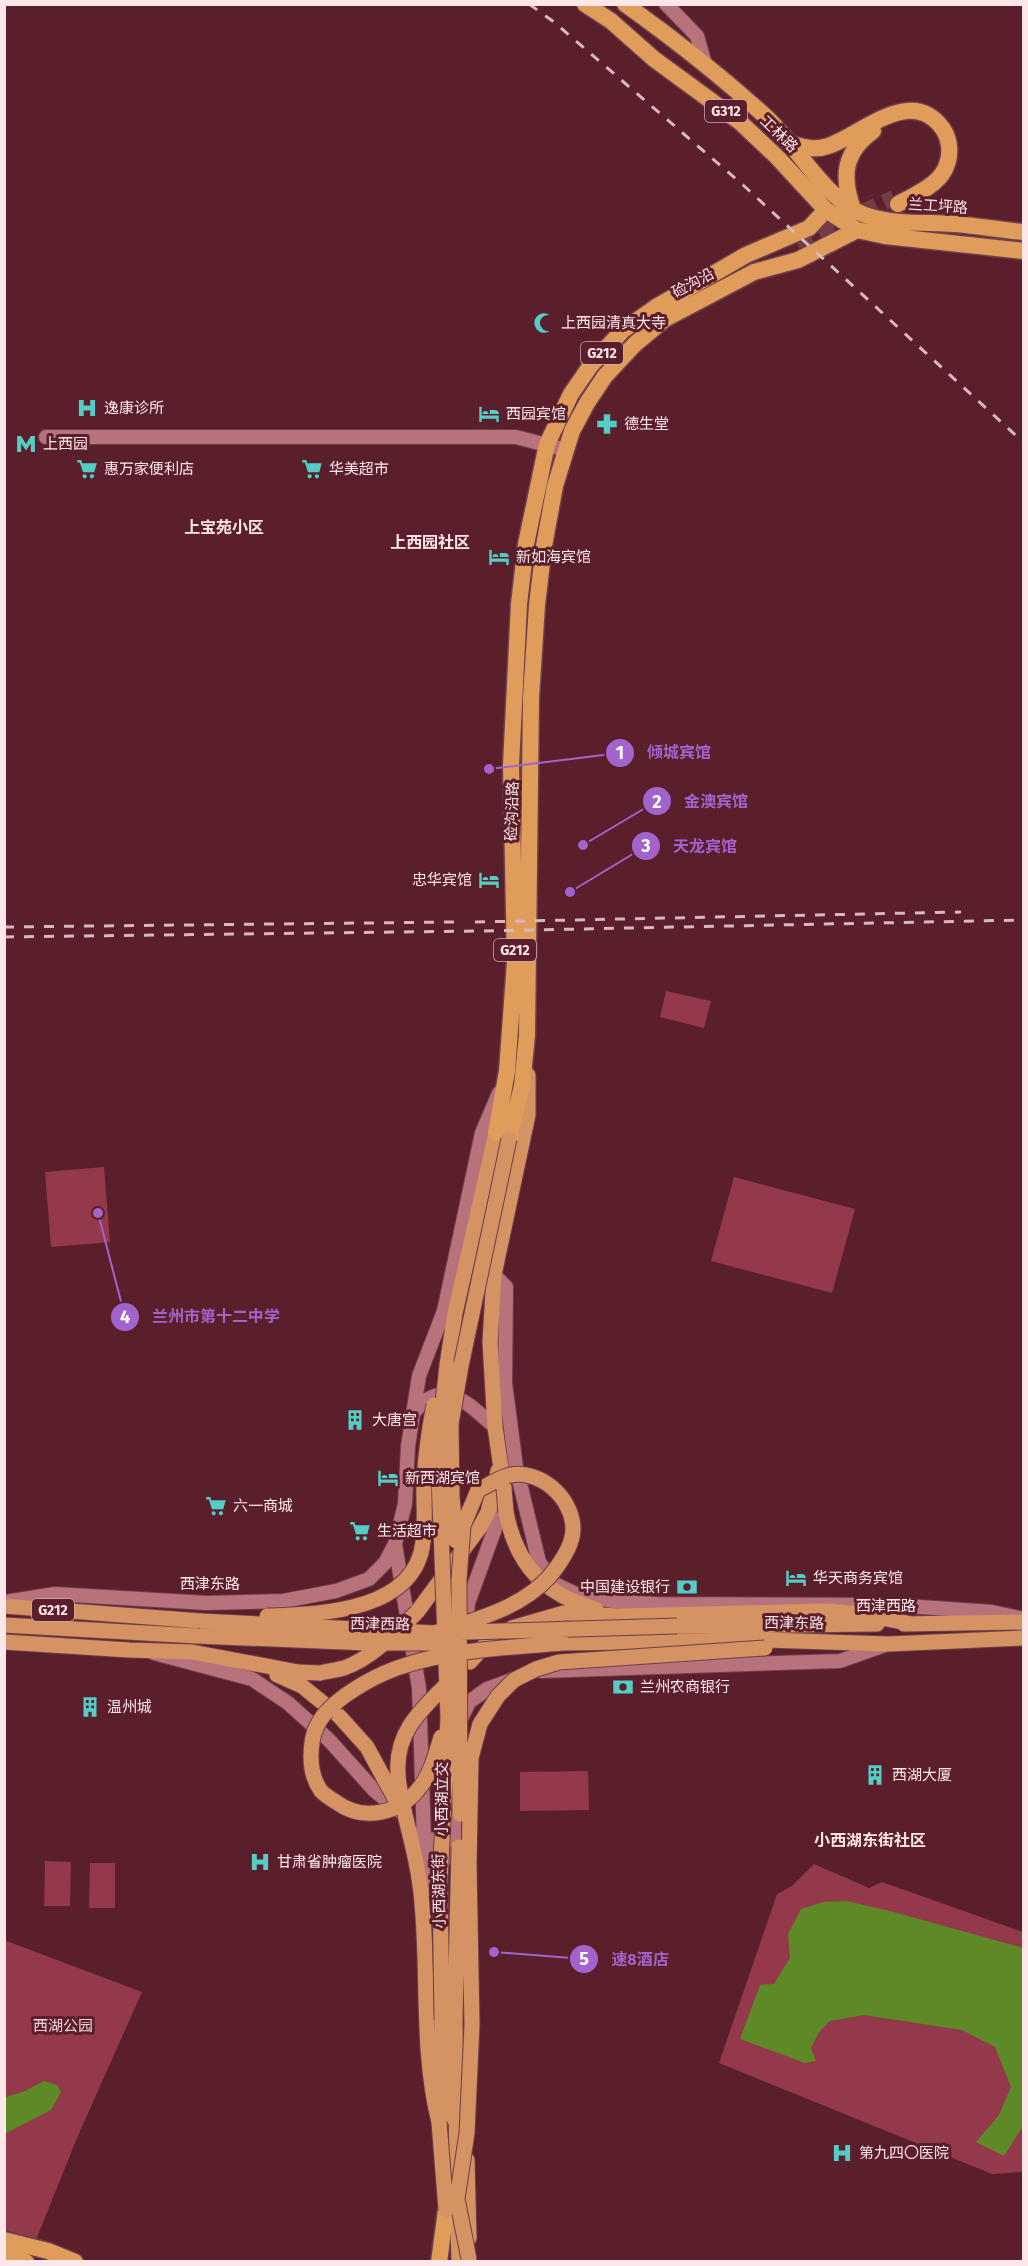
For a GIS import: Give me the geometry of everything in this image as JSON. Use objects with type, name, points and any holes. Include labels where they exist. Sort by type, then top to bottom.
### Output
[{"type":"highway","name":"工林路","points":[[585,4],[611,21],[654,59],[740,122],[777,157],[826,210],[857,230]]},
{"type":"highway","name":"工林路","points":[[626,4],[705,64],[765,116],[792,144],[837,199],[853,209]]},
{"type":"highway","points":[[792,144],[812,149],[828,146],[875,121],[909,111],[926,114],[937,122],[945,133],[949,145],[949,159],[944,172],[926,188],[896,201],[922,183],[938,168],[942,156],[933,131],[926,123],[913,119],[895,121],[879,126],[859,141],[845,173],[847,192],[853,209]]},
{"type":"highway","name":"兰工坪路","points":[[853,209],[865,215],[894,221],[955,224],[1023,232]]},
{"type":"highway","name":"硷沟沿","points":[[547,444],[571,394],[591,365],[622,331],[656,307],[746,255],[809,228],[826,210]]},
{"type":"highway","points":[[809,228],[820,232],[823,247]]},
{"type":"highway","name":"硷沟沿","points":[[566,450],[572,431],[587,403],[606,376],[635,344],[665,319],[754,272],[798,260],[857,230]]},
{"type":"highway","points":[[857,230],[885,236],[1023,251]]},
{"type":"highway","points":[[686,290],[799,245],[754,272]]},
{"type":"highway","name":"硷沟沿路","points":[[503,1136],[515,962],[511,765],[515,663],[526,544],[547,444]]},
{"type":"highway","name":"硷沟沿路","points":[[503,1136],[522,1086],[526,1048],[531,698],[534,640],[544,546],[555,486],[566,450]]},
{"type":"highway","points":[[439,2262],[452,2205]]},
{"type":"highway","points":[[4,2240],[48,2251],[75,2262]]},
{"type":"highway","points":[[4,2255],[26,2262]]},
{"type":"main road","points":[[526,1048],[528,1115],[494,1275],[490,1342],[495,1427],[501,1457],[506,1512],[521,1558],[535,1576],[558,1594],[619,1616]]},
{"type":"main road","points":[[459,1580],[452,1497],[451,1424],[503,1136]]},
{"type":"main road","name":"G212","points":[[447,1365],[455,1313],[503,1136]]},
{"type":"main road","points":[[102,1613],[243,1617],[297,1615],[357,1605],[384,1597],[394,1591],[410,1574],[423,1543],[424,1478],[428,1430],[436,1395],[447,1365]]},
{"type":"main road","points":[[447,1365],[438,1449],[447,1717],[440,1882],[452,2205],[448,2262]]},
{"type":"main road","points":[[4,1642],[192,1652],[298,1672],[321,1673],[345,1668],[360,1660],[392,1636],[417,1612],[480,1527],[489,1512],[501,1457]]},
{"type":"main road","points":[[435,1633],[477,1620],[518,1602],[549,1577],[563,1557],[572,1538],[573,1528],[569,1510],[562,1497],[536,1477],[508,1475],[478,1490],[463,1526],[459,1580]]},
{"type":"main road","name":"小西湖立交","points":[[452,2205],[460,1808],[459,1580]]},
{"type":"main road","name":"西津东路","points":[[4,1604],[102,1613],[199,1629]]},
{"type":"main road","points":[[465,2261],[452,2205],[433,2098],[425,2002],[422,1905],[416,1861],[398,1774],[398,1753],[405,1733],[425,1706],[485,1646],[513,1628],[564,1613],[619,1616],[828,1611],[861,1614],[912,1624]]},
{"type":"main road","name":"西津西路","points":[[199,1629],[435,1633],[678,1626],[1023,1621]]},
{"type":"main road","points":[[4,1625],[199,1629]]},
{"type":"main road","name":"西津西路","points":[[199,1629],[367,1643],[563,1642]]},
{"type":"main road","points":[[465,2261],[472,2025],[469,1865],[471,1758],[480,1724],[498,1696],[514,1680],[536,1669],[559,1662],[765,1644],[890,1644],[1023,1638]]},
{"type":"main road","points":[[447,1717],[422,1786],[406,1802],[391,1810],[366,1814],[343,1808],[322,1792],[311,1771],[311,1745],[317,1725],[332,1706],[354,1690],[394,1669],[424,1659],[456,1653],[563,1642]]},
{"type":"main road","name":"西津东路","points":[[563,1642],[765,1644]]},
{"type":"main road","points":[[250,1663],[302,1686],[340,1716],[367,1747],[406,1819]]},
{"type":"main road","points":[[452,2205],[467,2133]]},
{"type":"street","points":[[666,4],[697,36],[705,64]]},
{"type":"street","points":[[46,437],[516,437],[566,450]]},
{"type":"street","points":[[454,1838],[424,1840],[421,1804],[419,1688],[395,1544],[405,1504],[408,1446],[420,1376],[444,1311],[482,1133],[507,1071]]},
{"type":"street","points":[[494,1275],[506,1287],[505,1383],[516,1467],[539,1562],[555,1584],[574,1593],[612,1601],[657,1604],[892,1605],[992,1612],[1023,1621]]},
{"type":"street","points":[[413,1413],[422,1402],[436,1396],[451,1395],[463,1400],[495,1427]]},
{"type":"street","points":[[454,1734],[468,1603],[494,1535],[516,1467]]},
{"type":"street","name":"西津东路","points":[[4,1604],[55,1594],[207,1604],[283,1601],[336,1592],[369,1579],[385,1563],[395,1544]]},
{"type":"street","points":[[619,1616],[657,1604]]},
{"type":"street","name":"小西湖东街","points":[[465,2261],[454,1838],[454,1734],[469,1702],[487,1689],[543,1671],[840,1661],[890,1644]]},
{"type":"street","name":"小西湖东街","points":[[150,1651],[181,1662],[252,1679],[288,1703],[344,1755],[374,1790],[410,1820],[424,1840],[433,1879],[443,2171],[439,2262]]},
{"type":"street","points":[[387,1801],[409,1806],[430,1803],[454,1782]]},
{"type":"street","points":[[48,2251],[87,2262]]},
{"type":"green space","points":[[666,991],[711,1001],[704,1028],[660,1017]]},
{"type":"green space","points":[[104,1167],[110,1242],[51,1247],[45,1172]]},
{"type":"green space","points":[[734,1177],[855,1209],[832,1293],[711,1261]]},
{"type":"green space","points":[[588,1771],[589,1810],[520,1811],[520,1772]]},
{"type":"green space","points":[[45,1861],[71,1862],[70,1906],[44,1906]]},
{"type":"green space","points":[[90,1863],[115,1863],[115,1908],[89,1908]]},
{"type":"green space","points":[[814,1864],[869,1888],[882,1882],[1023,1932],[1023,2172],[992,2174],[719,2063],[777,1894],[792,1886]]},
{"type":"green space","name":"西湖公园","points":[[4,1940],[142,1992],[77,2138],[36,2240],[5,2230]]},
{"type":"shaded area","points":[[846,1901],[1023,1948],[1023,2126],[1004,2156],[976,2142],[999,2115],[1011,2087],[995,2047],[962,2030],[864,2015],[830,2021],[819,2032],[811,2048],[816,2061],[805,2063],[740,2039],[760,1985],[774,1984],[790,1958],[788,1934],[801,1909],[823,1902]]},
{"type":"shaded area","points":[[44,2081],[57,2085],[61,2092],[51,2110],[6,2133],[5,2139],[5,2097],[23,2092]]},
{"type":"tunnel","points":[[796,241],[894,198]]},
{"type":"railway","points":[[529,4],[554,22],[743,185],[1024,443]]},
{"type":"railway","points":[[475,922],[961,912]]},
{"type":"railway","points":[[4,937],[482,931],[1024,920]]},
{"type":"railway","points":[[4,927],[454,922]]},
{"type":"place","name":"上西园清真大寺","points":[[544,323]]},
{"type":"place","name":"逸康诊所","points":[[87,408]]},
{"type":"place","name":"西园宾馆","points":[[489,414]]},
{"type":"place","name":"德生堂","points":[[607,424]]},
{"type":"place","name":"上西园","points":[[26,444]]},
{"type":"place","name":"惠万家便利店","points":[[87,469]]},
{"type":"place","name":"华美超市","points":[[312,469]]},
{"type":"place","name":"新如海宾馆","points":[[499,557]]},
{"type":"place","name":"倾城宾馆","points":[[489,769]]},
{"type":"place","name":"金澳宾馆","points":[[583,845]]},
{"type":"place","name":"忠华宾馆","points":[[489,880]]},
{"type":"place","name":"天龙宾馆","points":[[570,892]]},
{"type":"place","name":"兰州市第十二中学","points":[[98,1213]]},
{"type":"place","name":"大唐宫","points":[[355,1420]]},
{"type":"place","name":"新西湖宾馆","points":[[388,1478]]},
{"type":"place","name":"六一商城","points":[[216,1506]]},
{"type":"place","name":"生活超市","points":[[360,1531]]},
{"type":"place","name":"华天商务宾馆","points":[[796,1578]]},
{"type":"place","name":"中国建设银行","points":[[687,1587]]},
{"type":"place","name":"兰州农商银行","points":[[623,1687]]},
{"type":"place","name":"温州城","points":[[90,1707]]},
{"type":"place","name":"西湖大厦","points":[[875,1775]]},
{"type":"place","name":"甘肃省肿瘤医院","points":[[260,1862]]},
{"type":"place","name":"速8酒店","points":[[494,1952]]},
{"type":"place","name":"第九四〇医院","points":[[842,2153]]},
{"type":"district","name":"上宝苑小区","points":[[224,527]]},
{"type":"district","name":"上西园社区","points":[[430,542]]},
{"type":"district","name":"小西湖东街社区","points":[[870,1840]]}]
